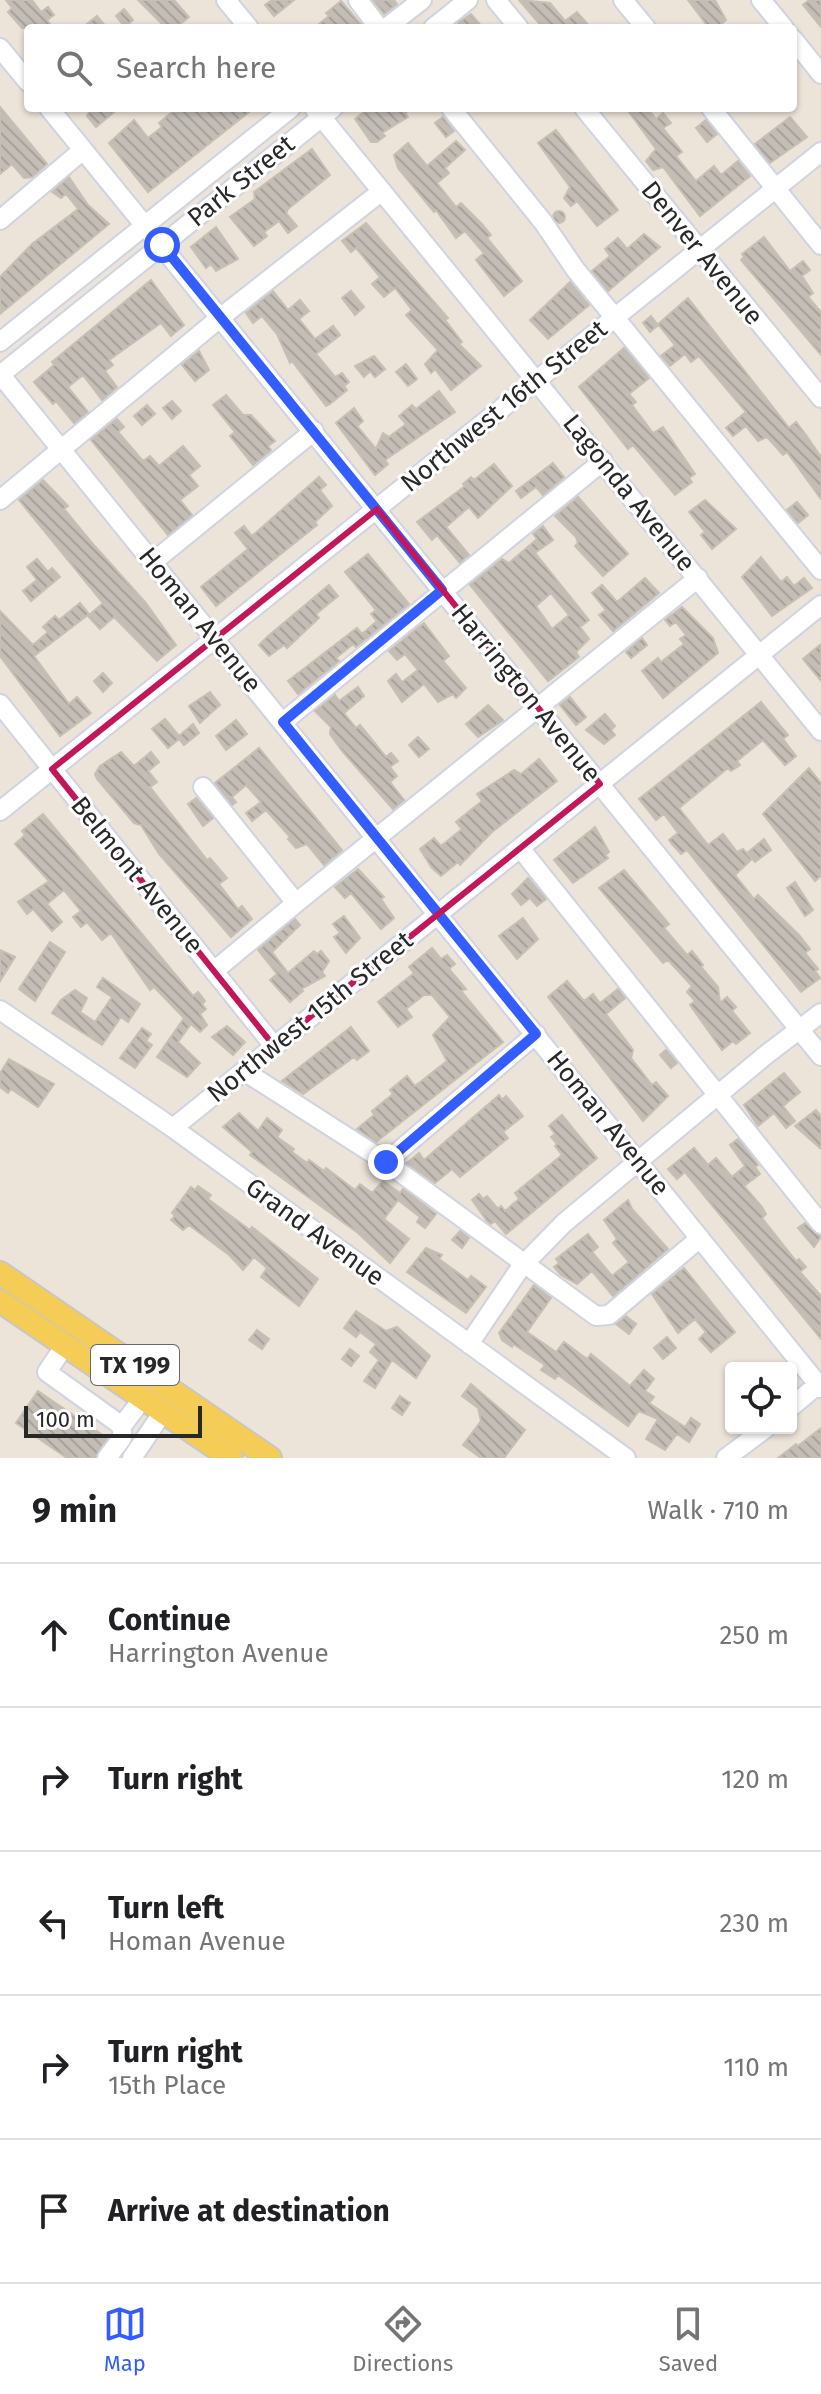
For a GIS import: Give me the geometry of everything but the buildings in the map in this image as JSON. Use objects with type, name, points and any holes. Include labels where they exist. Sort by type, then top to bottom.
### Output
[{"type":"main road","name":"TX 199","points":[[0,1273],[270,1458]]},
{"type":"main road","points":[[24,1317],[37,1298]]},
{"type":"main road","name":"TX 199","points":[[0,1301],[227,1457]]},
{"type":"street","points":[[226,0],[246,24]]},
{"type":"street","points":[[358,0],[376,24]]},
{"type":"street","points":[[391,24],[422,0]]},
{"type":"street","points":[[438,24],[468,0]]},
{"type":"street","points":[[496,0],[516,24]]},
{"type":"street","points":[[623,0],[643,24]]},
{"type":"street","points":[[761,0],[781,24]]},
{"type":"street","points":[[797,44],[821,74]]},
{"type":"street","points":[[0,48],[24,77]]},
{"type":"street","name":"Harrington Avenue","points":[[52,112],[821,1056]]},
{"type":"street","name":"Park Street","points":[[0,342],[286,112]]},
{"type":"street","name":"Park Street","points":[[0,375],[322,112]]},
{"type":"street","name":"Lagonda Avenue","points":[[324,112],[382,191],[821,731]]},
{"type":"street","points":[[454,112],[615,318],[821,570]]},
{"type":"street","name":"Denver Avenue","points":[[587,112],[821,398]]},
{"type":"street","points":[[714,112],[821,245]]},
{"type":"street","points":[[0,220],[83,150]]},
{"type":"street","name":"Northwest 16th Street","points":[[0,811],[821,152]]},
{"type":"street","points":[[0,500],[221,317],[382,191]]},
{"type":"street","name":"Homan Avenue","points":[[0,375],[820,1385]]},
{"type":"street","points":[[153,562],[314,431]]},
{"type":"street","points":[[283,722],[603,461]]},
{"type":"street","points":[[214,971],[698,578]]},
{"type":"street","name":"Northwest 15th Street","points":[[173,1128],[821,605]]},
{"type":"street","name":"Belmont Avenue","points":[[0,704],[274,1046]]},
{"type":"street","points":[[203,787],[296,903]]},
{"type":"street","points":[[520,848],[821,1224]]},
{"type":"street","name":"Grand Avenue","points":[[0,1010],[173,1128],[626,1458]]},
{"type":"street","points":[[469,1344],[526,1262],[564,1223],[718,1094],[821,1013]]},
{"type":"street","points":[[386,1162],[536,1034]]},
{"type":"street","points":[[244,1071],[386,1162],[596,1316],[604,1317],[700,1238]]},
{"type":"street","points":[[65,1345],[47,1372],[122,1426]]},
{"type":"street","points":[[797,1402],[820,1385]]},
{"type":"street","points":[[107,1458],[122,1438],[122,1426],[143,1398]]},
{"type":"street","points":[[141,1455],[163,1412]]},
{"type":"street","points":[[726,1458],[758,1434]]},
{"type":"highlighted area","points":[[377,509],[600,784],[274,1046],[52,769]]},
{"type":"route","points":[[162,245],[442,590],[373,651],[283,722],[536,1034],[386,1162]]}]
